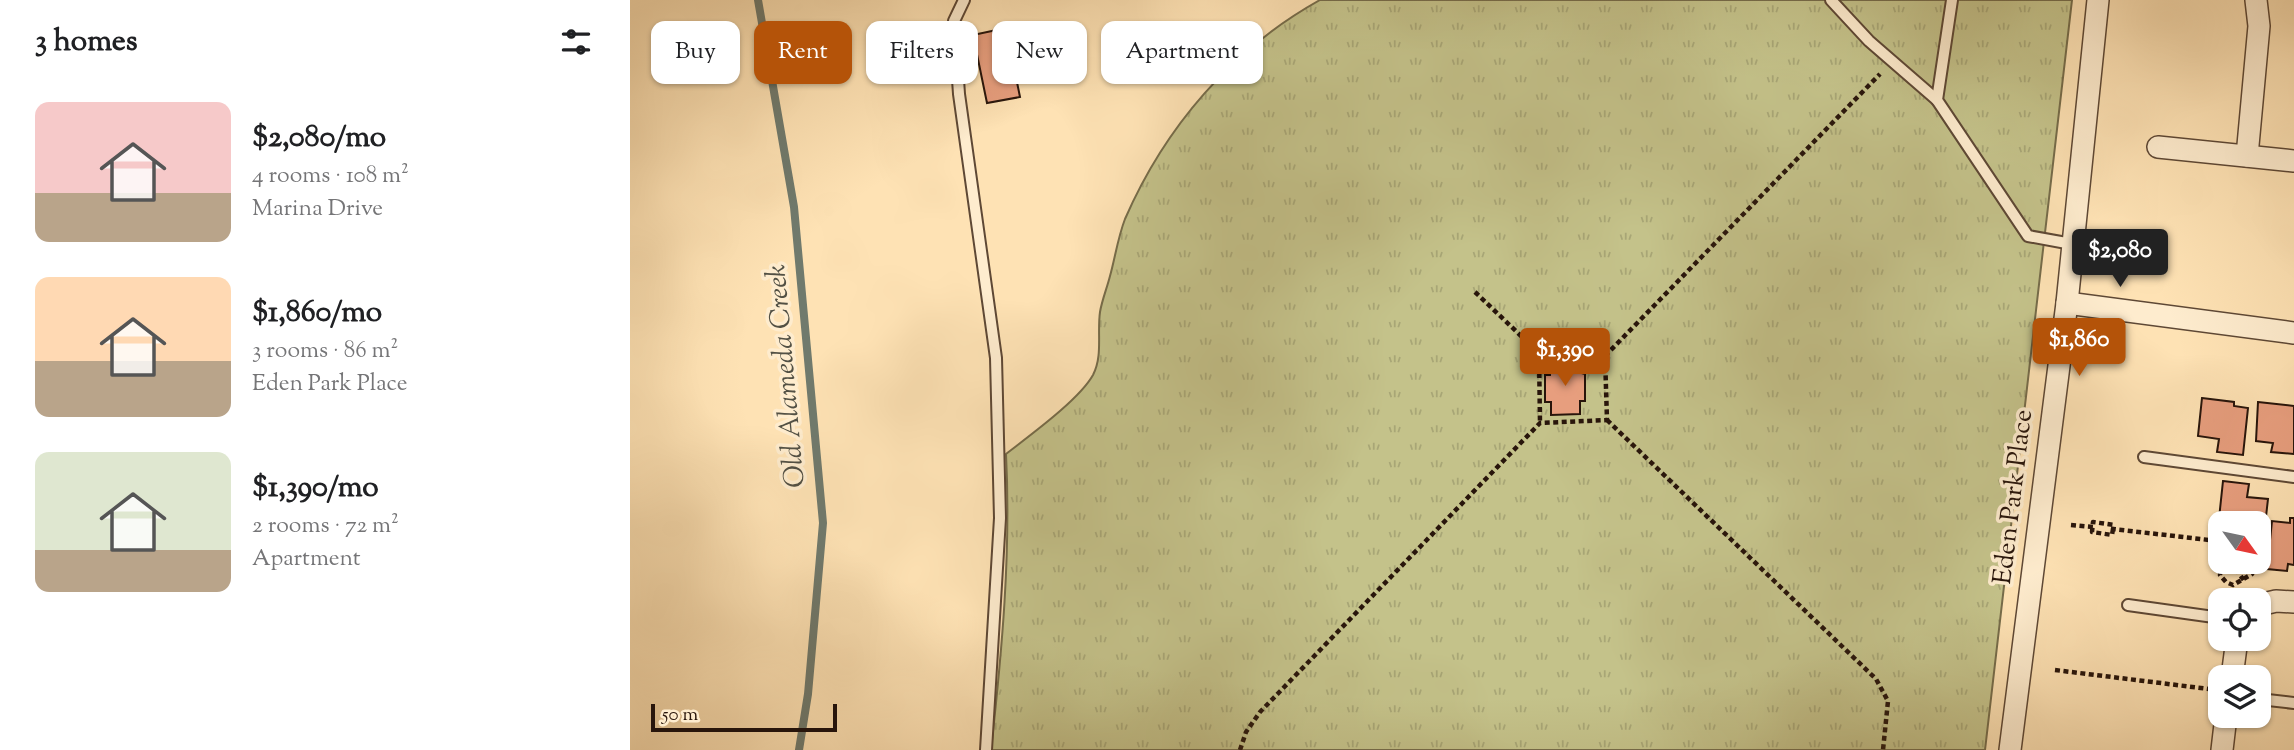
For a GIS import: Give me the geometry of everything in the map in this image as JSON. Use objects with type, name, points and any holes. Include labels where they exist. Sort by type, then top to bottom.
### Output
[{"type":"street","name":"Eden Park Place","points":[[2010,750],[2067,303],[2098,0]]},
{"type":"street","points":[[2247,156],[2259,26],[2256,0]]},
{"type":"street","points":[[2158,147],[2294,161]]},
{"type":"street","points":[[2067,303],[2294,333]]},
{"type":"street","points":[[2271,600],[2294,602]]},
{"type":"street","points":[[2222,750],[2225,728]]},
{"type":"lane","points":[[964,0],[954,21],[959,94],[996,358],[1000,519],[986,750]]},
{"type":"lane","points":[[1831,0],[1892,61],[1937,100],[2028,236],[2072,244]]},
{"type":"lane","points":[[1937,100],[1952,0]]},
{"type":"lane","points":[[2144,457],[2294,477]]},
{"type":"lane","points":[[2128,605],[2208,616]]},
{"type":"lane","points":[[2271,700],[2294,703]]},
{"type":"path","points":[[1883,750],[1888,701],[1876,679],[1607,420],[1605,356],[1892,61]]},
{"type":"path","points":[[1475,292],[1539,353],[1605,356]]},
{"type":"path","points":[[1539,353],[1539,423]]},
{"type":"path","points":[[1240,750],[1247,732],[1260,712],[1539,423],[1607,420]]},
{"type":"path","points":[[2093,522],[2114,525],[2113,529],[2112,535],[2092,532],[2093,522]]},
{"type":"path","points":[[2071,525],[2093,527]]},
{"type":"path","points":[[2113,529],[2208,540]]},
{"type":"path","points":[[2220,574],[2222,579],[2233,584],[2244,581],[2252,574]]},
{"type":"path","points":[[2239,574],[2248,588]]},
{"type":"path","points":[[2055,670],[2208,689]]},
{"type":"green space","points":[[1320,0],[2072,0],[1985,750],[991,750],[1004,602],[1006,454],[1065,406],[1093,375],[1099,352],[1101,308],[1125,219],[1160,153],[1181,122],[1213,84],[1263,84],[1263,38]]},
{"type":"building","points":[[992,31],[992,84],[1017,84],[1020,97],[987,103],[978,59],[978,34]]},
{"type":"building","points":[[1550,362],[1578,362],[1578,372],[1585,374],[1585,401],[1580,401],[1580,414],[1551,415],[1551,402],[1545,402],[1545,375],[1550,375]]},
{"type":"building","points":[[2202,398],[2234,402],[2234,406],[2248,408],[2243,455],[2217,452],[2219,439],[2198,436]]},
{"type":"building","points":[[2258,402],[2294,406],[2294,454],[2271,452],[2273,443],[2256,441]]},
{"type":"building","points":[[2223,481],[2249,484],[2247,497],[2268,499],[2267,511],[2220,511]]},
{"type":"building","points":[[2290,518],[2294,518],[2294,565],[2288,564],[2287,571],[2272,570],[2272,521],[2290,523]]},
{"type":"waterway","name":"Old Alameda Creek","points":[[758,0],[794,207],[823,523],[808,694],[799,750]]}]
